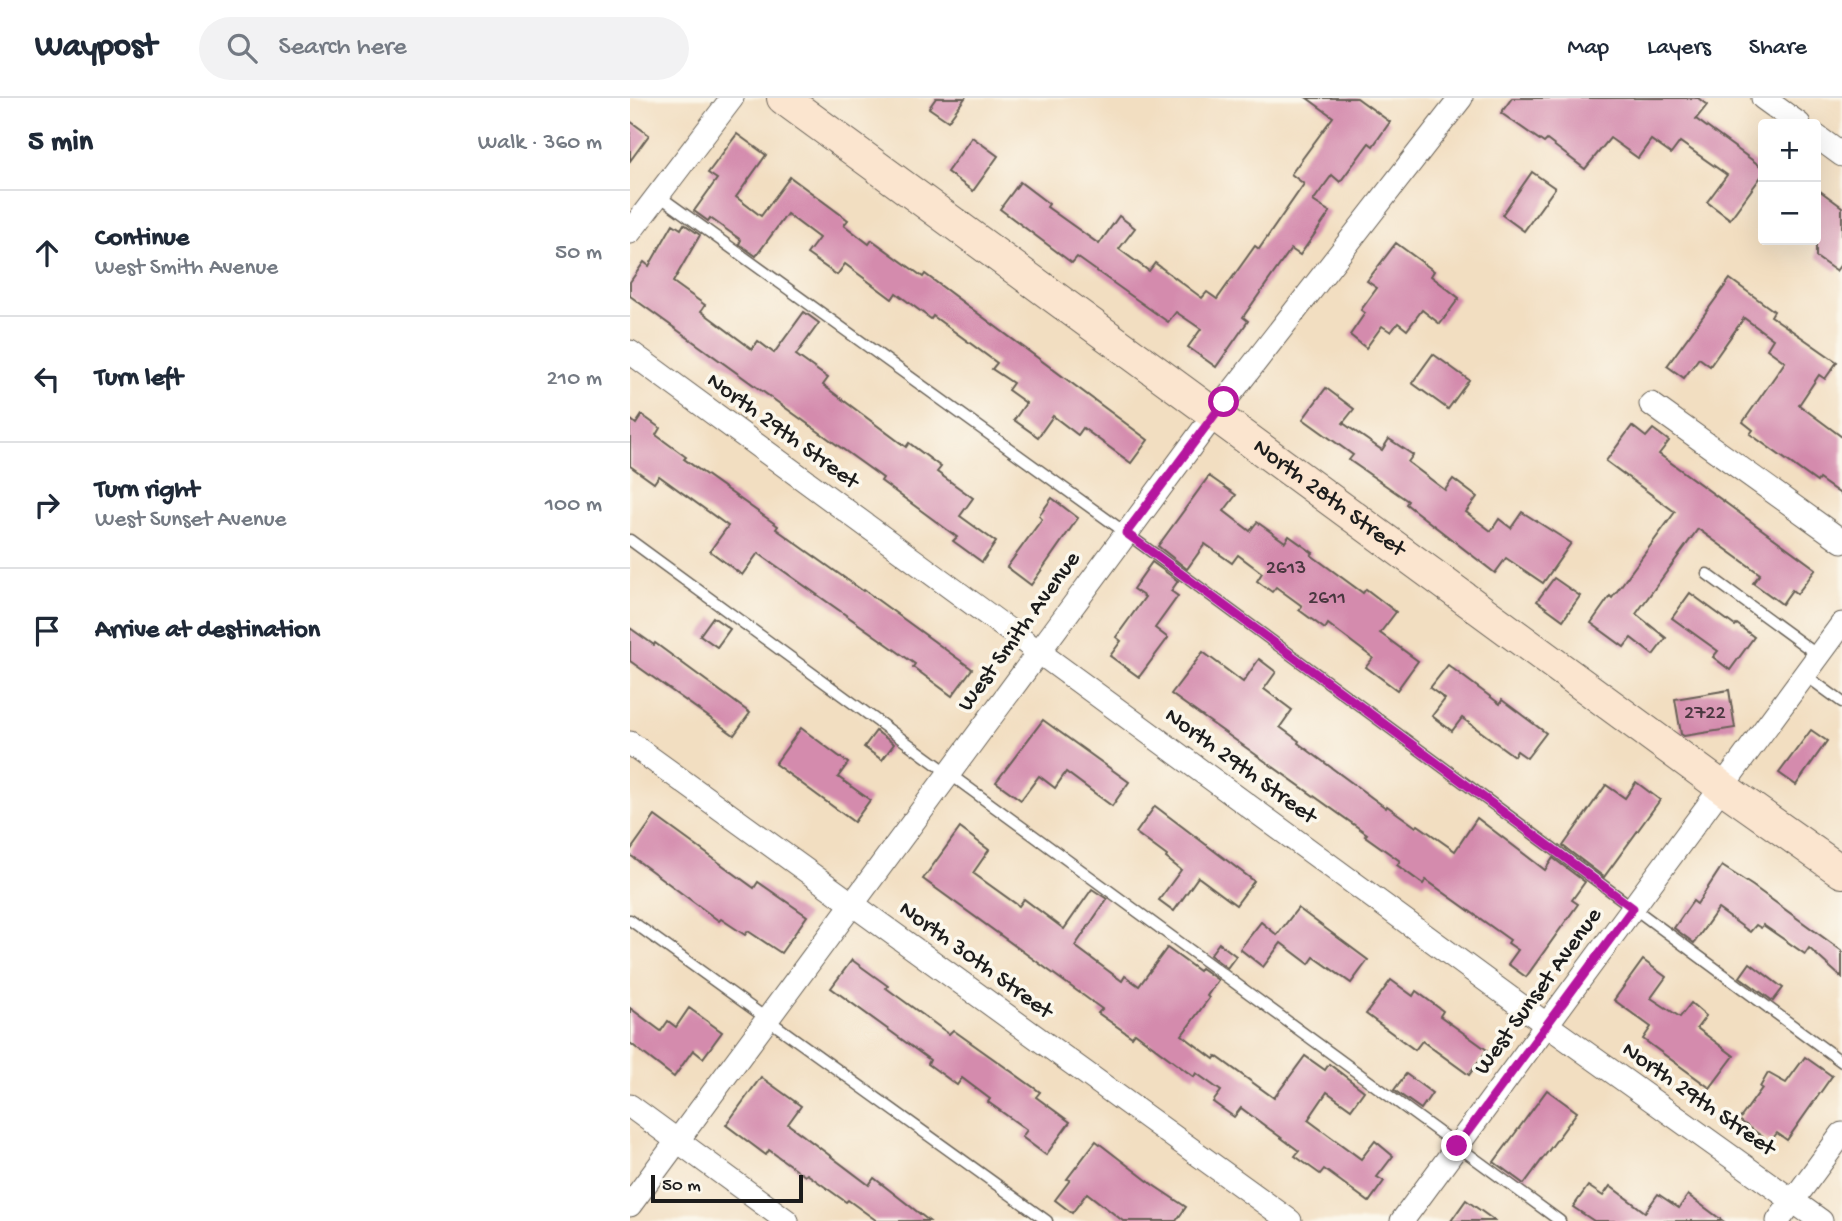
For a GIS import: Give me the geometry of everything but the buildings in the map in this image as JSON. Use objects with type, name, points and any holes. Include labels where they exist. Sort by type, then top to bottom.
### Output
[{"type":"street","points":[[630,232],[732,98]]},
{"type":"street","name":"North 28th Street","points":[[783,98],[1842,873]]},
{"type":"street","name":"West Smith Avenue","points":[[630,1205],[1214,415],[1461,98]]},
{"type":"street","points":[[1763,98],[1792,119]]},
{"type":"street","points":[[1821,140],[1842,155]]},
{"type":"street","name":"North 29th Street","points":[[630,352],[1547,1025],[1821,1221]]},
{"type":"street","points":[[1651,404],[1842,541]]},
{"type":"street","name":"West Sunset Avenue","points":[[1402,1221],[1842,624]]},
{"type":"street","name":"North 30th Street","points":[[630,743],[1290,1221]]},
{"type":"street","points":[[630,1106],[787,1221]]},
{"type":"street","points":[[1778,1221],[1842,1134]]},
{"type":"lane","points":[[658,195],[1126,533],[1842,1062]]},
{"type":"lane","points":[[630,540],[1560,1221]]},
{"type":"lane","points":[[1707,574],[1819,656]]},
{"type":"lane","points":[[1805,675],[1842,702]]},
{"type":"lane","points":[[630,920],[1047,1221]]},
{"type":"route","points":[[1224,402],[1126,533],[1633,908],[1457,1146]]}]
